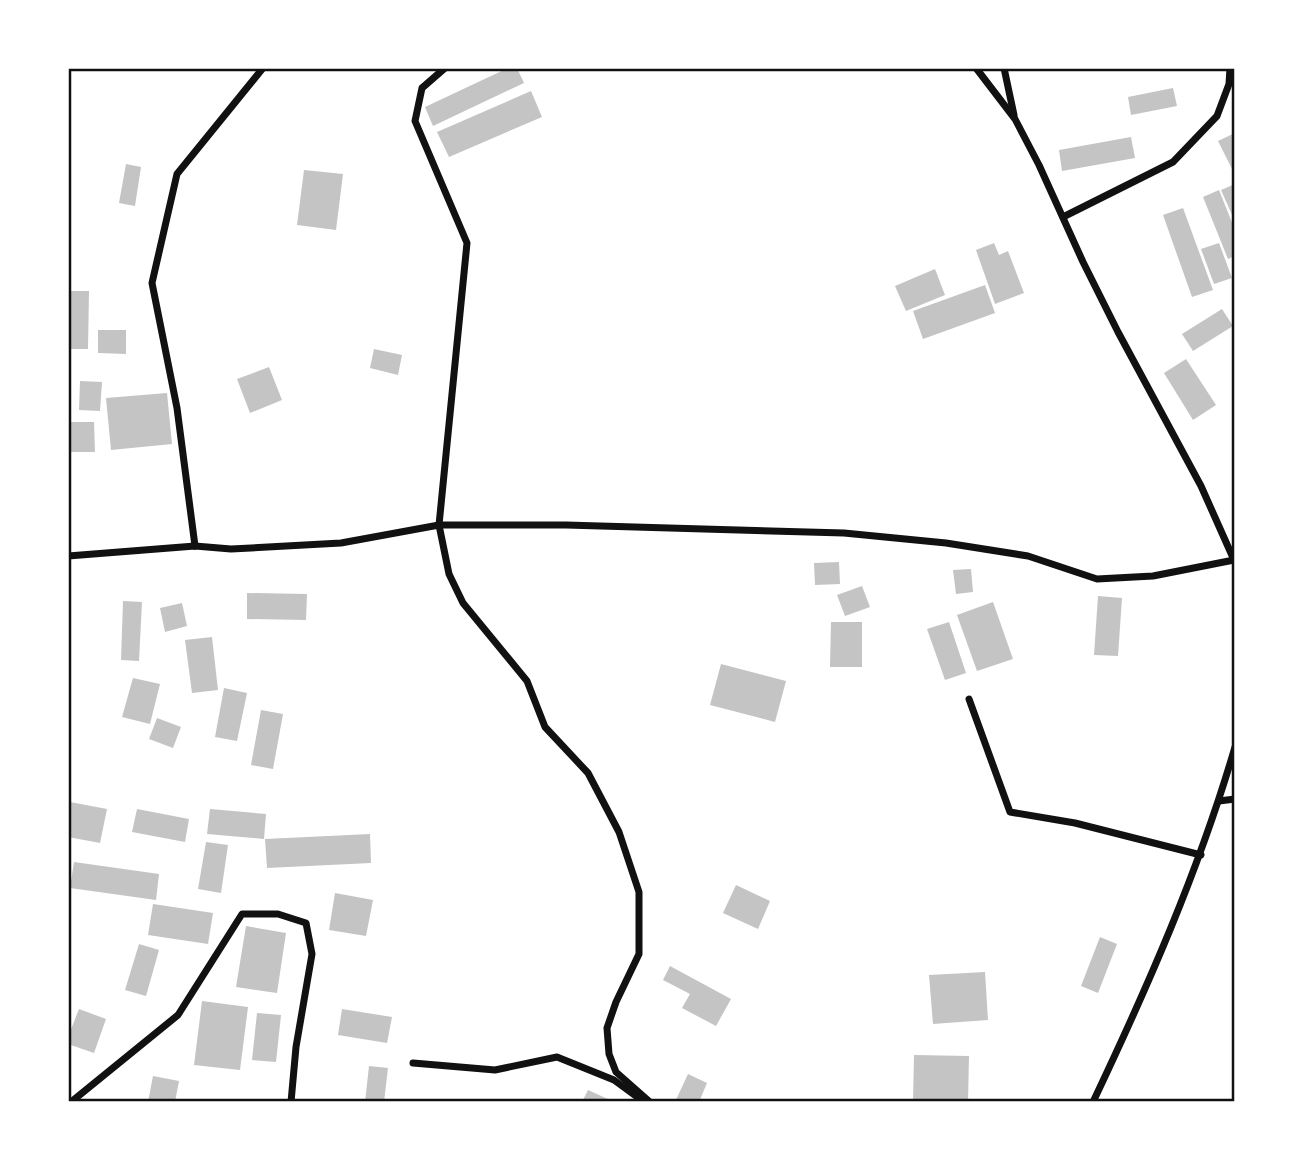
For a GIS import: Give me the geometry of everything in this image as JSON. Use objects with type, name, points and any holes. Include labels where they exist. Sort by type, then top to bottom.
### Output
[{"type":"street","points":[[194,546],[177,408],[152,283],[177,174],[263,68]]},
{"type":"street","points":[[445,68],[422,88],[415,121],[467,243],[439,525],[449,574],[463,603],[527,681],[545,727],[588,773],[619,832],[639,892],[639,954],[607,1028],[609,1054],[616,1072],[650,1102]]},
{"type":"street","points":[[68,555],[194,546],[231,549],[341,543],[439,525],[566,525],[844,533],[946,543],[1028,556],[1097,579],[1153,576],[1234,560],[1201,486],[1118,332],[1015,120],[975,68]]},
{"type":"street","points":[[1004,68],[1015,120]]},
{"type":"street","points":[[1063,217],[1173,162],[1217,116],[1229,84],[1230,68]]},
{"type":"street","points":[[968,699],[1010,812],[1075,822],[1200,855]]},
{"type":"street","points":[[1093,1102],[1145,993],[1200,855],[1235,747]]},
{"type":"street","points":[[1219,801],[1235,799]]},
{"type":"street","points":[[71,1102],[178,1015],[242,914],[278,914],[306,923],[312,954],[296,1047],[291,1102]]},
{"type":"street","points":[[413,1063],[495,1070],[557,1057],[614,1080],[644,1102]]},
{"type":"building","points":[[508,68],[517,68],[524,83],[433,126],[425,107]]},
{"type":"building","points":[[1173,88],[1177,106],[1131,115],[1128,97]]},
{"type":"building","points":[[531,91],[542,117],[449,157],[437,132]]},
{"type":"building","points":[[1235,133],[1235,175],[1218,141]]},
{"type":"building","points":[[1131,137],[1135,158],[1062,171],[1059,150]]},
{"type":"building","points":[[126,164],[141,167],[135,206],[119,203]]},
{"type":"building","points":[[304,170],[343,174],[336,230],[297,225]]},
{"type":"building","points":[[1235,184],[1235,217],[1233,217],[1221,190]]},
{"type":"building","points":[[1219,190],[1235,230],[1235,256],[1228,259],[1203,197]]},
{"type":"building","points":[[1183,208],[1213,290],[1192,297],[1163,215]]},
{"type":"building","points":[[994,243],[999,255],[1008,251],[1024,293],[995,304],[976,250]]},
{"type":"building","points":[[1219,243],[1232,278],[1214,284],[1201,249]]},
{"type":"building","points":[[935,269],[945,295],[906,311],[895,286]]},
{"type":"building","points":[[985,285],[995,313],[923,339],[913,311]]},
{"type":"building","points":[[68,291],[89,291],[88,349],[68,349]]},
{"type":"building","points":[[1222,309],[1233,326],[1193,351],[1182,334]]},
{"type":"building","points":[[98,330],[126,330],[126,354],[98,353]]},
{"type":"building","points":[[374,349],[402,355],[398,375],[370,368]]},
{"type":"building","points":[[1186,359],[1216,405],[1193,420],[1164,373]]},
{"type":"building","points":[[269,367],[282,400],[250,413],[237,379]]},
{"type":"building","points":[[80,381],[102,382],[100,411],[79,410]]},
{"type":"building","points":[[167,393],[172,444],[111,450],[106,398]]},
{"type":"building","points":[[68,422],[94,422],[95,452],[68,452]]},
{"type":"building","points":[[839,562],[840,584],[815,585],[814,563]]},
{"type":"building","points":[[971,569],[973,592],[956,594],[953,570]]},
{"type":"building","points":[[862,586],[870,607],[845,616],[837,595]]},
{"type":"building","points":[[247,593],[307,594],[306,620],[247,619]]},
{"type":"building","points":[[1098,596],[1122,598],[1118,656],[1094,655]]},
{"type":"building","points":[[123,601],[142,602],[139,661],[121,660]]},
{"type":"building","points":[[993,602],[1013,659],[977,671],[957,615]]},
{"type":"building","points":[[182,603],[187,626],[165,632],[160,608]]},
{"type":"building","points":[[831,622],[862,622],[862,667],[830,667]]},
{"type":"building","points":[[949,622],[966,673],[945,680],[927,629]]},
{"type":"building","points":[[212,637],[218,690],[192,693],[185,640]]},
{"type":"building","points":[[721,664],[786,681],[775,722],[710,705]]},
{"type":"building","points":[[133,678],[160,684],[150,724],[122,717]]},
{"type":"building","points":[[224,688],[247,693],[237,741],[215,737]]},
{"type":"building","points":[[261,710],[283,714],[273,769],[251,765]]},
{"type":"building","points":[[157,718],[181,727],[173,748],[149,739]]},
{"type":"building","points":[[70,802],[107,809],[100,843],[68,837]]},
{"type":"building","points":[[137,809],[189,819],[185,842],[132,832]]},
{"type":"building","points":[[210,809],[266,814],[264,839],[207,834]]},
{"type":"building","points":[[370,834],[371,863],[267,868],[265,839]]},
{"type":"building","points":[[206,842],[228,845],[221,893],[198,889]]},
{"type":"building","points":[[74,862],[159,874],[156,900],[70,888]]},
{"type":"building","points":[[736,885],[770,901],[758,929],[723,913]]},
{"type":"building","points":[[335,893],[373,900],[366,936],[329,930]]},
{"type":"building","points":[[153,904],[213,913],[208,944],[148,935]]},
{"type":"building","points":[[246,926],[286,933],[277,993],[236,987]]},
{"type":"building","points":[[1100,937],[1117,944],[1098,993],[1081,986]]},
{"type":"building","points":[[139,944],[159,950],[146,996],[125,990]]},
{"type":"building","points":[[670,966],[731,999],[716,1026],[682,1008],[690,994],[663,980]]},
{"type":"building","points":[[985,972],[988,1020],[933,1024],[929,975]]},
{"type":"building","points":[[202,1001],[248,1007],[240,1070],[194,1065]]},
{"type":"building","points":[[79,1009],[106,1019],[94,1053],[68,1044]]},
{"type":"building","points":[[342,1009],[392,1017],[387,1043],[338,1035]]},
{"type":"building","points":[[257,1013],[281,1015],[276,1062],[252,1060]]},
{"type":"building","points":[[914,1055],[969,1056],[968,1102],[913,1102]]},
{"type":"building","points":[[369,1066],[388,1068],[384,1102],[365,1102]]},
{"type":"building","points":[[688,1074],[707,1083],[699,1102],[675,1102]]},
{"type":"building","points":[[153,1076],[179,1081],[175,1102],[148,1102]]},
{"type":"building","points":[[588,1090],[610,1100],[609,1102],[582,1102]]}]
